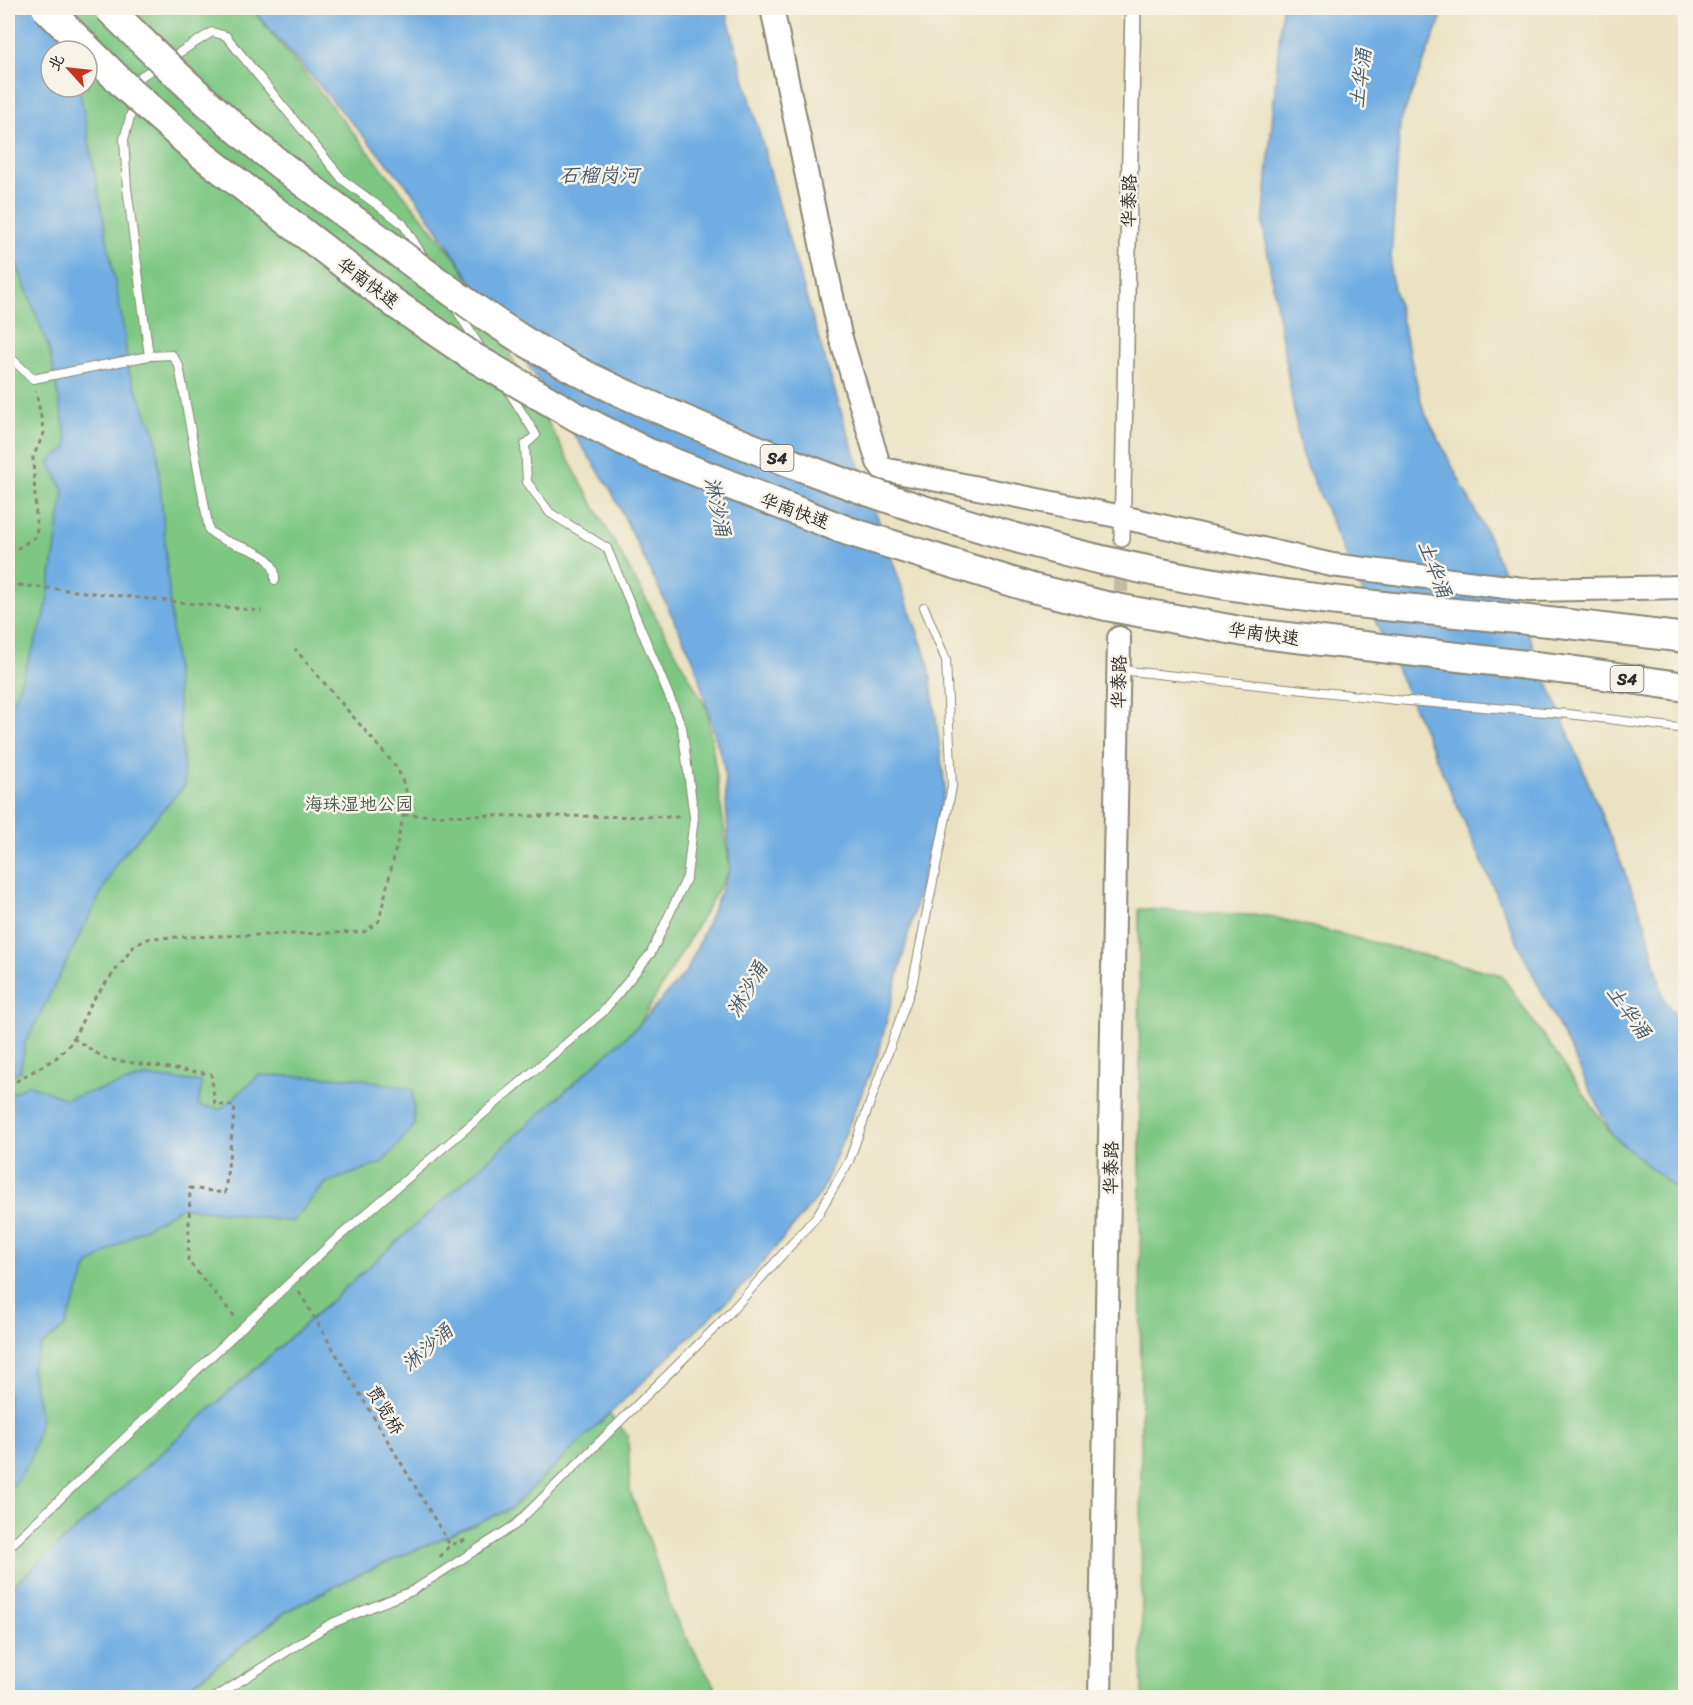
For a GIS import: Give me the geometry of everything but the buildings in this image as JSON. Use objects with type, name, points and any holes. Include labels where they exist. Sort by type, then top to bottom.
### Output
[{"type":"highway","name":"华南快速","points":[[46,8],[129,90],[201,154],[394,303],[473,357],[575,416],[646,452],[848,531],[1032,588],[1106,606],[1245,632],[1569,670],[1686,687]]},
{"type":"highway","name":"S4","points":[[108,8],[170,68],[253,142],[437,281],[523,340],[593,379],[683,420],[801,468],[986,531],[1064,552],[1253,590],[1686,638]]},
{"type":"highway","points":[[1569,624],[1686,617]]},
{"type":"street","points":[[771,8],[840,336],[878,462],[883,469],[1122,528],[1332,566],[1530,590],[1686,587]]},
{"type":"street","name":"华泰路","points":[[1122,528],[1134,8]]},
{"type":"street","name":"华泰路","points":[[1108,1695],[1119,638]]},
{"type":"lane","points":[[8,1548],[335,1240],[602,1013],[651,953],[687,877],[694,817],[682,727],[607,548],[550,513],[527,482],[525,445],[536,435],[403,224],[343,180],[226,36],[212,32],[140,77],[124,139],[127,188],[148,356]]},
{"type":"lane","points":[[8,344],[11,358],[33,379],[137,357],[172,355],[179,366],[209,530],[217,538],[269,558],[276,569],[275,580]]},
{"type":"lane","points":[[214,1698],[330,1624],[412,1591],[515,1526],[726,1317],[817,1216],[849,1161],[912,986],[952,787],[946,660],[924,607]]},
{"type":"lane","points":[[1119,670],[1396,700],[1569,714],[1686,729]]},
{"type":"path","points":[[8,544],[18,548],[37,536],[33,457],[44,433],[33,379]]},
{"type":"path","points":[[8,584],[262,611]]},
{"type":"path","points":[[8,1086],[57,1058],[73,1038],[93,1000],[134,946],[150,938],[364,932],[379,921],[408,796],[398,769],[295,649]]},
{"type":"path","points":[[404,815],[694,817]]},
{"type":"path","points":[[73,1038],[106,1059],[211,1074],[215,1104],[235,1106],[225,1193],[190,1188],[188,1261],[243,1326]]},
{"type":"path","name":"贯览桥","points":[[297,1288],[450,1545]]},
{"type":"green space","name":"海珠湿地公园","points":[[8,8],[251,8],[458,261],[707,709],[730,869],[639,1025],[8,1590]]},
{"type":"green space","points":[[1139,909],[1269,916],[1501,975],[1613,1136],[1685,1197],[1685,1697],[1142,1697]]},
{"type":"green space","points":[[609,1414],[628,1436],[630,1492],[650,1542],[671,1610],[720,1697],[176,1698],[287,1611],[353,1577],[510,1509]]},
{"type":"water","points":[[8,8],[64,8],[70,39],[39,39],[39,99],[81,99],[124,330],[128,370],[156,435],[185,785],[117,862],[25,1044],[20,1071],[8,1077],[8,699],[14,700],[45,615],[64,491],[49,462],[68,446],[49,349],[8,241]]},
{"type":"water","name":"石榴岗河","points":[[251,8],[725,8],[787,233],[845,425],[929,665],[945,788],[879,1051],[821,1193],[745,1284],[510,1509],[353,1577],[287,1611],[176,1697],[8,1697],[8,1590],[639,1025],[687,971],[730,869],[724,767],[694,661],[610,488],[411,190]]},
{"type":"water","name":"土华涌","points":[[1282,8],[1445,8],[1400,123],[1390,272],[1423,409],[1491,542],[1646,925],[1664,1000],[1685,1028],[1685,1197],[1613,1136],[1521,950],[1301,453],[1263,225]]},
{"type":"water","points":[[259,1075],[359,1078],[413,1090],[414,1126],[382,1163],[326,1183],[292,1222],[182,1207],[133,1235],[88,1266],[65,1327],[40,1347],[31,1369],[41,1418],[30,1461],[8,1492],[8,1096],[28,1084],[65,1099],[146,1077],[202,1082],[198,1106],[221,1109]]},
{"type":"tunnel","points":[[1119,638],[1122,539]]},
{"type":"water label","name":"淋沙涌","points":[[718,507]]},
{"type":"water label","name":"淋沙涌","points":[[747,989]]},
{"type":"water label","name":"淋沙涌","points":[[427,1347]]}]
